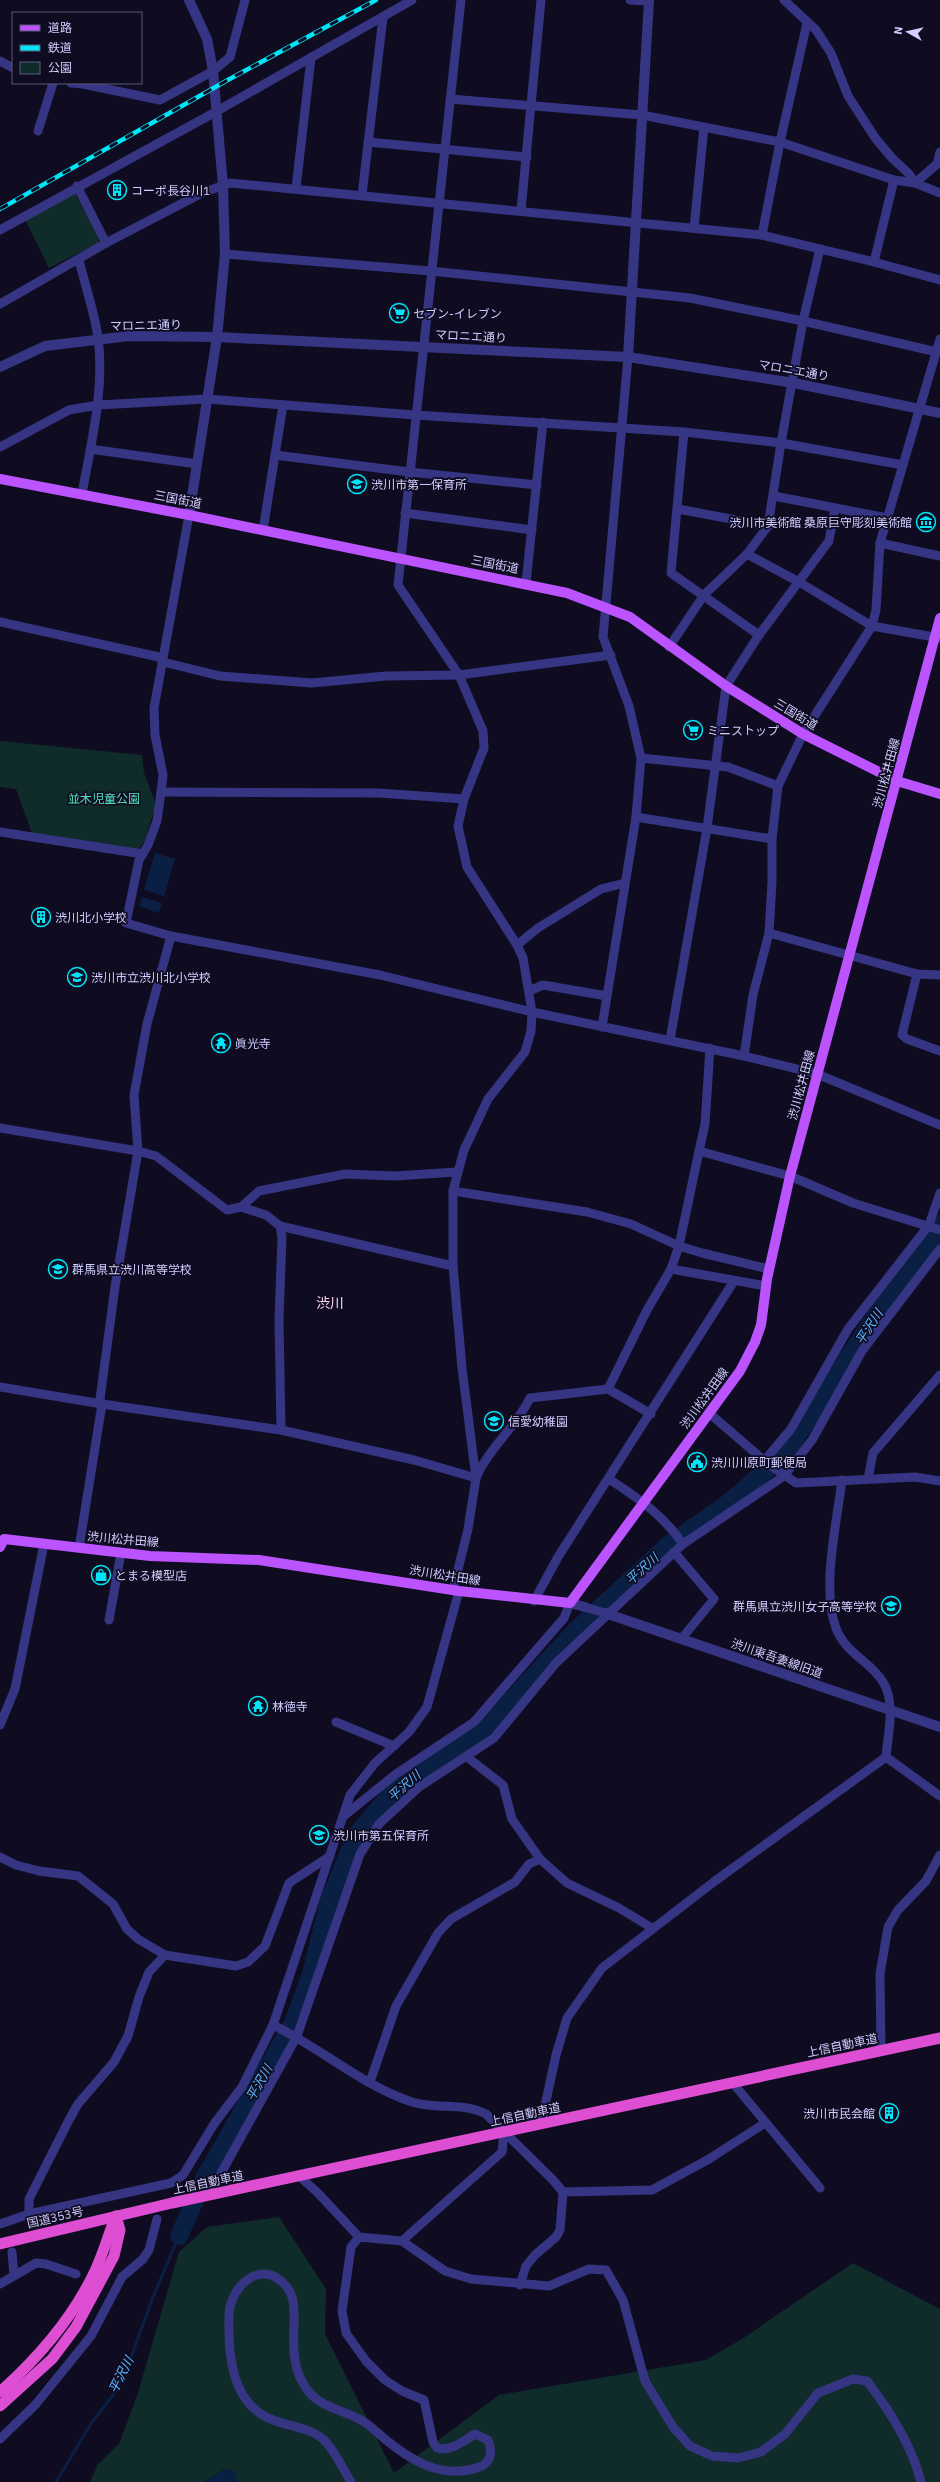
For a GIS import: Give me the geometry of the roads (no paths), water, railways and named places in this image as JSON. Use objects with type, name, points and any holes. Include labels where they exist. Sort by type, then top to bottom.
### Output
[{"type":"highway","name":"上信自動車道","points":[[116,2216],[940,2038]]},
{"type":"highway","name":"国道353号","points":[[0,2244],[116,2216]]},
{"type":"highway","points":[[0,2392],[41,2352],[70,2313],[94,2273],[116,2216]]},
{"type":"highway","points":[[0,2406],[52,2359],[76,2327],[114,2256],[120,2230],[116,2216]]},
{"type":"main road","name":"三国街道","points":[[0,479],[189,515],[400,559],[526,583],[567,593],[630,617],[669,647],[726,686],[803,734],[897,781],[940,794]]},
{"type":"main road","name":"渋川松井田線","points":[[1,1541],[44,1544],[121,1553],[259,1560],[456,1591],[534,1601],[570,1603],[740,1371],[755,1342],[761,1325],[769,1269],[790,1176],[897,781],[938,637],[940,618]]},
{"type":"street","points":[[189,0],[207,38],[213,71],[223,186],[225,254],[217,338],[189,515],[154,708],[155,735],[163,776],[157,821],[148,845],[139,860],[126,923],[171,936],[380,975],[532,1012],[710,1048],[817,1074],[940,1125]]},
{"type":"street","points":[[87,84],[103,85],[160,100],[213,71],[230,57],[244,0]]},
{"type":"street","points":[[0,230],[76,186],[311,58],[412,0]]},
{"type":"street","points":[[462,0],[422,347],[398,585],[459,675],[483,731],[484,748],[464,799],[458,826],[467,867],[517,945],[523,958],[532,1012],[531,1031],[525,1052],[488,1099],[464,1150],[453,1190],[453,1266],[462,1368],[476,1478]]},
{"type":"street","points":[[522,210],[541,0]]},
{"type":"street","points":[[602,1027],[636,817],[641,758],[629,706],[603,637],[628,357],[649,1],[630,0]]},
{"type":"street","points":[[784,0],[816,30],[831,52],[848,96],[876,139],[892,158],[909,174],[915,183]]},
{"type":"street","points":[[362,195],[383,17]]},
{"type":"street","points":[[762,235],[780,142],[807,23]]},
{"type":"street","points":[[296,188],[311,58]]},
{"type":"street","points":[[0,62],[12,68]]},
{"type":"street","points":[[38,131],[53,84]]},
{"type":"street","points":[[450,99],[642,116],[704,127],[780,142],[894,180],[915,183],[940,193]]},
{"type":"street","points":[[694,228],[704,127]]},
{"type":"street","points":[[368,142],[527,157]]},
{"type":"street","points":[[915,183],[937,164],[940,152]]},
{"type":"street","points":[[874,262],[894,180]]},
{"type":"street","points":[[0,304],[79,260],[106,243],[202,193],[230,183],[522,210],[762,235],[874,262],[940,280]]},
{"type":"street","points":[[76,186],[106,243]]},
{"type":"street","points":[[669,647],[704,595],[747,554],[768,526],[774,496],[781,443],[794,383],[803,321],[820,249]]},
{"type":"street","points":[[225,254],[431,271],[690,298],[803,321],[937,352]]},
{"type":"street","points":[[79,260],[98,338],[98,405],[82,494]]},
{"type":"street","name":"マロニエ通り","points":[[0,367],[45,346],[98,338],[129,336],[217,338],[628,357],[794,383],[940,413]]},
{"type":"street","points":[[744,1056],[753,995],[769,933],[772,882],[772,839],[778,786],[803,734],[872,626],[876,610],[880,543],[940,339]]},
{"type":"street","points":[[0,447],[69,410],[98,405],[207,399],[415,415],[684,432],[781,443],[903,465]]},
{"type":"street","points":[[263,530],[283,405]]},
{"type":"street","points":[[526,583],[543,422]]},
{"type":"street","points":[[684,432],[671,573],[759,635]]},
{"type":"street","points":[[90,449],[197,464]]},
{"type":"street","points":[[275,455],[409,472],[537,485]]},
{"type":"street","points":[[774,496],[887,518]]},
{"type":"street","points":[[670,1040],[707,828],[726,686],[759,635],[829,541],[835,508]]},
{"type":"street","points":[[678,509],[768,526]]},
{"type":"street","points":[[405,513],[532,530]]},
{"type":"street","points":[[880,543],[940,556]]},
{"type":"street","points":[[747,554],[799,582],[872,626],[938,637]]},
{"type":"street","points":[[0,622],[159,657],[163,662],[220,676],[312,683],[386,676],[459,675],[611,655]]},
{"type":"street","points":[[641,758],[728,767],[778,786]]},
{"type":"street","points":[[161,792],[379,793],[464,799]]},
{"type":"street","points":[[636,817],[772,839]]},
{"type":"street","points":[[0,832],[142,854]]},
{"type":"street","points":[[517,945],[538,928],[601,889],[625,883]]},
{"type":"street","points":[[769,933],[917,974],[940,975]]},
{"type":"street","points":[[79,1548],[102,1404],[100,1399],[114,1295],[138,1151],[134,1095],[147,1024],[171,936]]},
{"type":"street","points":[[917,974],[902,1035],[907,1039],[940,1051]]},
{"type":"street","points":[[529,991],[543,985],[607,996]]},
{"type":"street","points":[[608,1389],[647,1310],[671,1269],[679,1246],[705,1124],[710,1048]]},
{"type":"street","points":[[0,1128],[138,1151],[156,1156],[227,1210],[241,1207],[259,1191],[346,1174],[395,1176],[457,1172]]},
{"type":"street","points":[[699,1151],[790,1176],[853,1203],[940,1230]]},
{"type":"street","points":[[453,1190],[591,1213],[631,1224],[679,1246],[769,1269]]},
{"type":"street","points":[[766,1461],[791,1429],[848,1329],[930,1226],[940,1193]]},
{"type":"street","points":[[241,1207],[266,1216],[280,1226],[453,1266]]},
{"type":"street","points":[[280,1226],[282,1237],[279,1319],[281,1430]]},
{"type":"street","points":[[209,2195],[297,2036],[360,1854],[379,1824],[402,1801],[419,1787],[467,1758],[494,1738],[556,1664],[674,1552],[682,1542],[782,1474],[812,1440],[862,1351],[940,1249]]},
{"type":"street","points":[[671,1269],[766,1286]]},
{"type":"street","points":[[534,1601],[558,1557],[651,1414],[734,1281]]},
{"type":"street","points":[[868,1479],[873,1453],[940,1375]]},
{"type":"street","points":[[0,1387],[102,1404],[281,1430],[414,1460],[476,1478]]},
{"type":"street","points":[[0,2224],[29,2214],[171,2183],[182,2175],[214,2124],[242,2087],[273,2025],[345,1815],[350,1795],[375,1763],[408,1732],[427,1706],[456,1591],[476,1478],[483,1462],[500,1444],[530,1398],[608,1389],[651,1414]]},
{"type":"street","points":[[709,1413],[782,1474],[796,1483],[868,1479],[939,1479]]},
{"type":"street","points":[[609,1479],[644,1502],[671,1527],[682,1542]]},
{"type":"street","points":[[541,2124],[556,2056],[567,2018],[602,1968],[652,1928],[886,1756],[890,1710],[883,1682],[847,1648],[835,1626],[829,1585],[842,1480]]},
{"type":"street","points":[[0,1725],[16,1682],[44,1544]]},
{"type":"street","points":[[674,1552],[714,1599],[682,1638]]},
{"type":"street","points":[[109,1620],[121,1553]]},
{"type":"street","points":[[345,1815],[396,1774],[474,1722],[564,1618],[570,1603],[608,1613]]},
{"type":"street","name":"渋川東吾妻線旧道","points":[[608,1613],[940,1727]]},
{"type":"street","points":[[336,1722],[394,1746]]},
{"type":"street","points":[[886,1756],[940,1796]]},
{"type":"street","points":[[467,1758],[503,1785],[512,1819],[540,1859],[567,1883],[619,1908],[652,1928]]},
{"type":"street","points":[[881,2050],[880,1974],[888,1927],[898,1910],[926,1881],[940,1855]]},
{"type":"street","points":[[0,1857],[32,1869],[78,1876],[113,1904],[127,1929],[138,1939],[165,1954],[236,1966],[248,1962],[265,1946],[289,1883],[330,1856]]},
{"type":"street","points":[[370,2082],[396,2006],[438,1933],[451,1919],[515,1882],[529,1864],[540,1859]]},
{"type":"street","points":[[29,2214],[29,2199],[69,2120],[78,2104],[114,2062],[128,2036],[139,1997],[149,1972],[165,1954]]},
{"type":"street","points":[[273,2025],[297,2036],[353,2074],[412,2102],[439,2108],[473,2108],[486,2114],[563,2192],[652,2190],[710,2159],[765,2123]]},
{"type":"street","points":[[732,2082],[820,2188]]},
{"type":"street","points":[[402,2241],[502,2152],[504,2132]]},
{"type":"street","points":[[300,2177],[317,2192],[359,2237],[402,2241],[445,2271],[471,2279],[520,2285],[549,2286],[589,2269],[606,2270],[623,2300],[645,2381],[674,2427],[690,2446],[712,2456],[738,2458],[761,2452],[785,2434],[818,2393],[853,2379],[867,2381],[879,2396],[915,2460],[921,2482]]},
{"type":"street","points":[[520,2285],[526,2266],[535,2255],[556,2237],[560,2230],[563,2192]]},
{"type":"street","points":[[0,2439],[36,2404],[91,2336],[122,2277],[143,2259],[149,2250],[158,2219]]},
{"type":"street","points":[[350,2482],[325,2440],[300,2427],[267,2418],[244,2401],[233,2369],[229,2318],[230,2303],[236,2290],[247,2280],[261,2274],[276,2277],[287,2286],[293,2299],[293,2361],[298,2378],[310,2394],[362,2420],[400,2452],[437,2476],[472,2472],[484,2465],[490,2456],[491,2448],[488,2440],[475,2434],[452,2448],[444,2450],[437,2448],[433,2442],[424,2400],[402,2391],[385,2380],[366,2361],[346,2333],[342,2311],[352,2247],[359,2237]]},
{"type":"street","points":[[12,2252],[14,2276]]},
{"type":"street","points":[[0,2284],[36,2263],[46,2264],[76,2274]]},
{"type":"water","points":[[155,853],[175,859],[164,896],[144,890]]},
{"type":"water","points":[[142,897],[162,903],[159,913],[139,906]]},
{"type":"water","points":[[225,2469],[235,2472],[237,2482],[204,2482]]},
{"type":"waterway","name":"平沢川","points":[[179,2236],[205,2177],[293,2023],[311,1974],[329,1901],[356,1835],[391,1794],[431,1763],[483,1731],[576,1630],[667,1546],[728,1503],[785,1454],[887,1299],[930,1245],[940,1224]]},
{"type":"waterway","name":"平沢川","points":[[56,2482],[92,2422],[113,2395],[126,2371],[153,2297],[179,2236]]},
{"type":"railway","points":[[0,209],[226,81],[376,0]]},
{"type":"place","name":"コーポ長谷川1","points":[[117,190]]},
{"type":"place","name":"セブン-イレブン","points":[[399,313]]},
{"type":"place","name":"渋川市第一保育所","points":[[357,484]]},
{"type":"place","name":"渋川市美術館 桑原巨守彫刻美術館","points":[[926,522]]},
{"type":"place","name":"ミニストップ","points":[[693,730]]},
{"type":"place","name":"渋川北小学校","points":[[41,917]]},
{"type":"place","name":"渋川市立渋川北小学校","points":[[77,977]]},
{"type":"place","name":"眞光寺","points":[[221,1043]]},
{"type":"place","name":"群馬県立渋川高等学校","points":[[58,1269]]},
{"type":"place","name":"信愛幼稚園","points":[[494,1421]]},
{"type":"place","name":"渋川川原町郵便局","points":[[697,1462]]},
{"type":"place","name":"とまる模型店","points":[[101,1575]]},
{"type":"place","name":"群馬県立渋川女子高等学校","points":[[891,1606]]},
{"type":"place","name":"林徳寺","points":[[258,1706]]},
{"type":"place","name":"渋川市第五保育所","points":[[319,1835]]},
{"type":"place","name":"渋川市民会館","points":[[889,2113]]},
{"type":"district","name":"渋川","points":[[330,1303]]},
{"type":"park label","name":"並木児童公園","points":[[104,798]]}]
